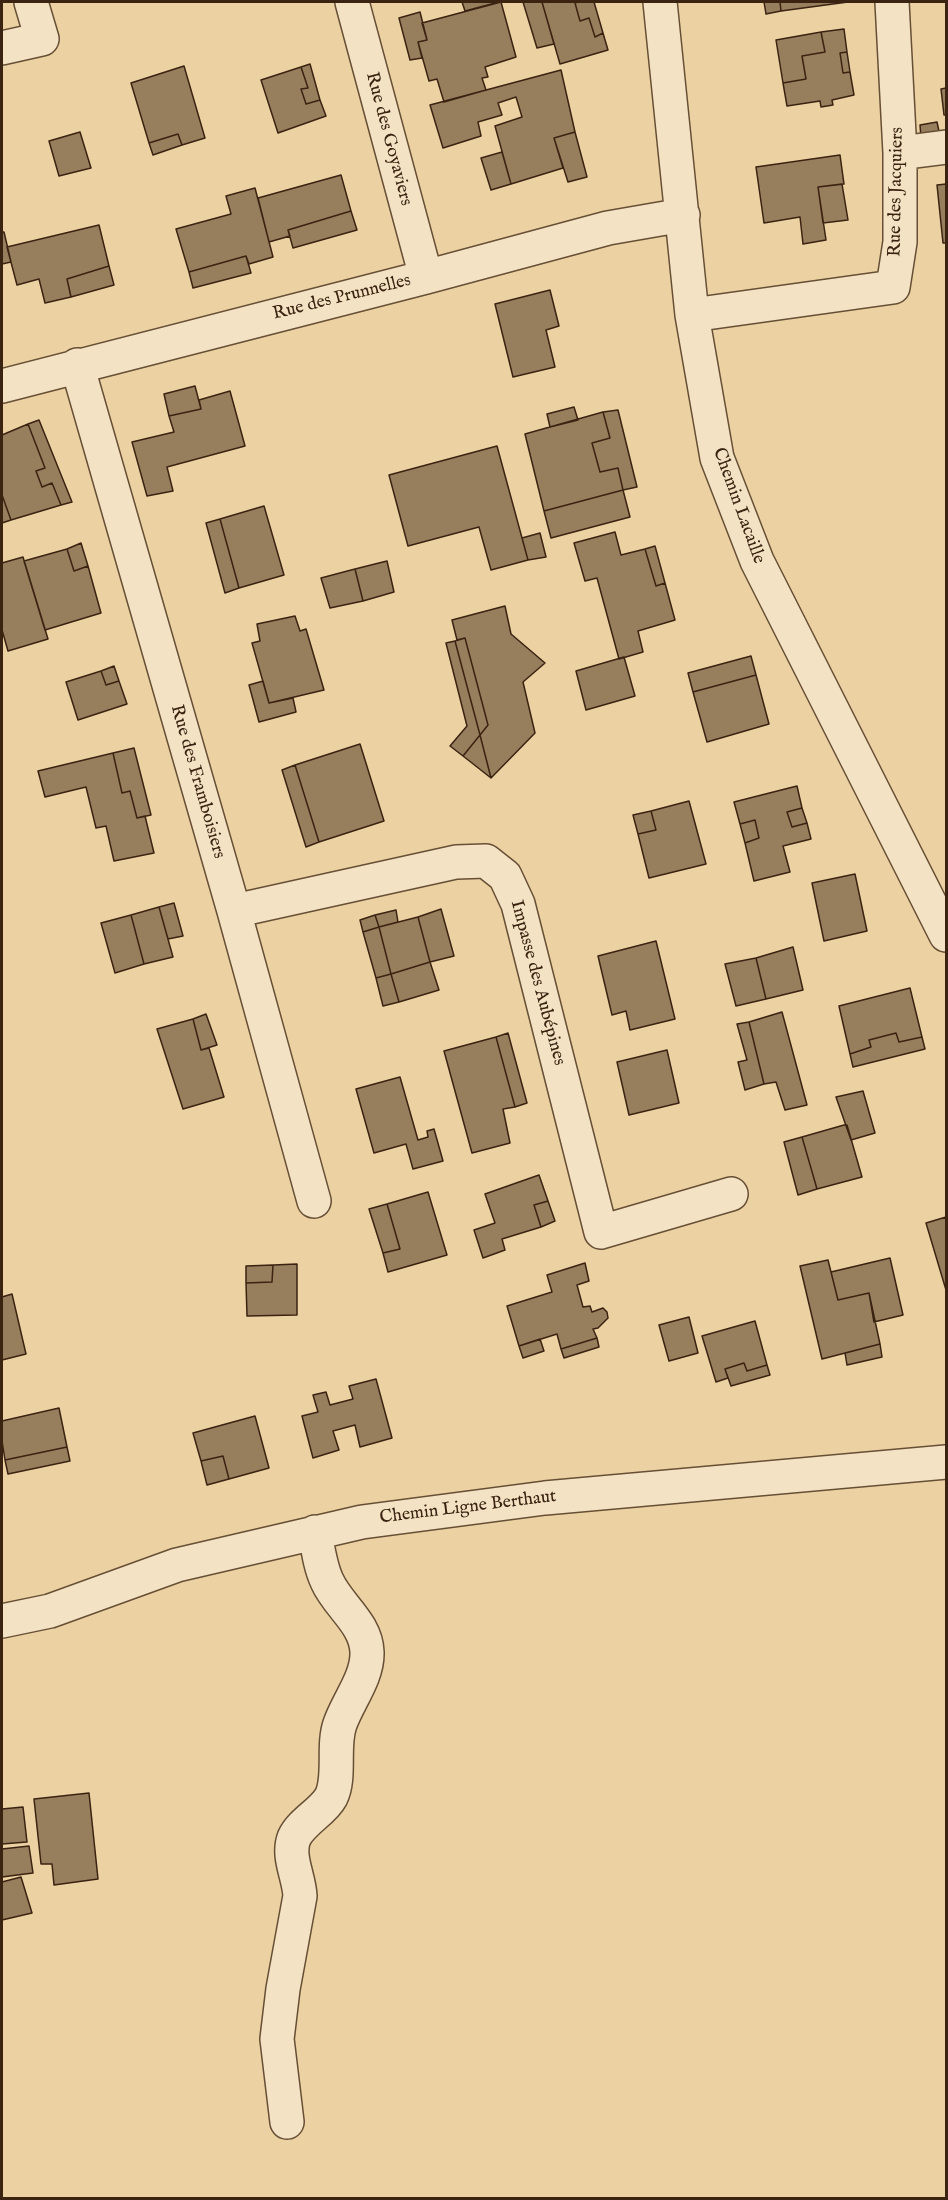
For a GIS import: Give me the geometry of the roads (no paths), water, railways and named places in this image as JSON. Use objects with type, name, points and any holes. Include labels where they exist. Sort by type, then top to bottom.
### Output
[{"type":"street","points":[[2,48],[42,39],[31,2]]},
{"type":"street","name":"Rue des Goyaviers","points":[[352,2],[426,277]]},
{"type":"street","name":"Chemin Lacaille","points":[[660,2],[692,315],[717,458],[757,561],[946,935]]},
{"type":"street","name":"Rue des Jacquiers","points":[[692,315],[893,287],[900,242],[900,153],[892,2]]},
{"type":"street","points":[[900,153],[946,147]]},
{"type":"street","name":"Rue des Prunnelles","points":[[2,386],[608,228],[683,215]]},
{"type":"street","name":"Rue des Framboisiers","points":[[77,365],[234,911],[314,1201]]},
{"type":"street","name":"Impasse des Aubépines","points":[[234,911],[456,862],[486,861],[505,876],[518,904],[601,1232],[731,1194]]},
{"type":"street","name":"Chemin Ligne Berthaut","points":[[2,1621],[50,1611],[177,1565],[362,1521],[545,1498],[946,1462]]},
{"type":"street","points":[[287,2122],[277,2039],[283,1989],[300,1896],[299,1881],[291,1858],[294,1838],[306,1822],[331,1798],[339,1725],[363,1674],[368,1653],[364,1635],[328,1583],[321,1565],[315,1532]]}]
